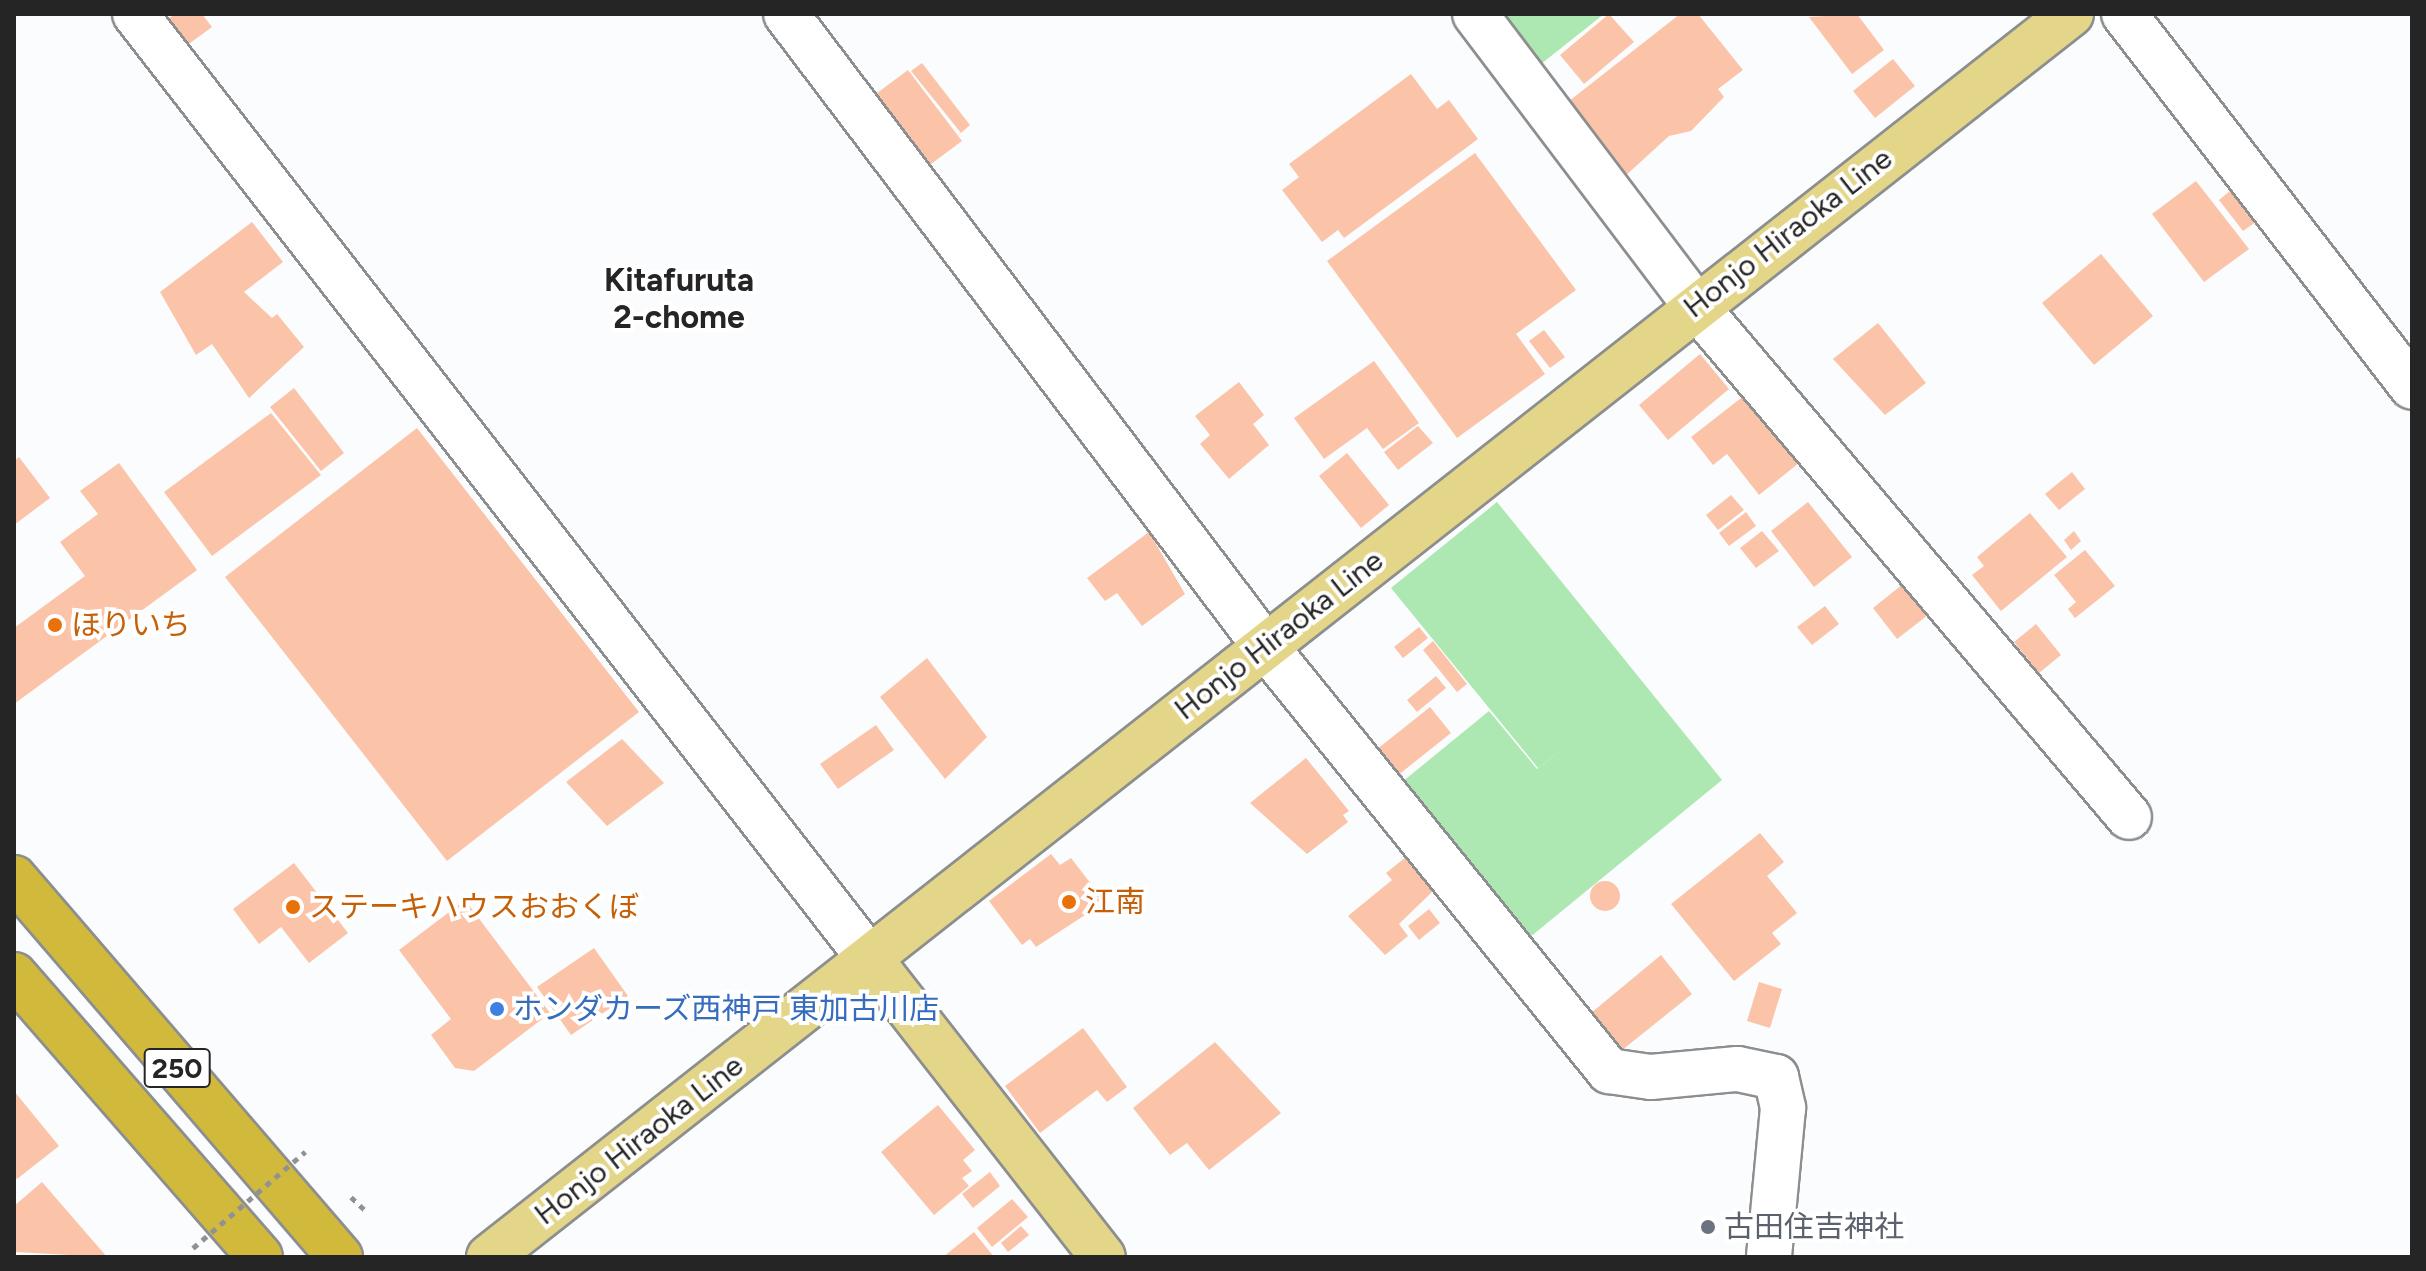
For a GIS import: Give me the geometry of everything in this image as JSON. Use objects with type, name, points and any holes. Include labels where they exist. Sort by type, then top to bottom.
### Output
[{"type":"highway","name":"250","points":[[14,878],[340,1257]]},
{"type":"highway","name":"250","points":[[14,975],[260,1257]]},
{"type":"main road","name":"Honjo Hiraoka Line","points":[[489,1257],[1695,305],[2071,14]]},
{"type":"main road","points":[[870,959],[1103,1257]]},
{"type":"street","points":[[135,14],[870,959]]},
{"type":"street","points":[[786,14],[1265,646],[1609,1071],[1651,1077],[1738,1069],[1776,1077],[1783,1108],[1769,1257]]},
{"type":"street","points":[[1475,14],[1695,305],[2129,817]]},
{"type":"street","points":[[2124,14],[2412,387]]},
{"type":"path","points":[[193,1248],[305,1152]]},
{"type":"green space","points":[[1494,14],[1604,14],[1536,68]]},
{"type":"green space","points":[[1497,502],[1722,780],[1524,942],[1396,787],[1489,711],[1537,769],[1570,744],[1538,768],[1391,588]]},
{"type":"building","points":[[175,14],[202,14],[212,27],[186,46],[167,20]]},
{"type":"building","points":[[1609,14],[1634,42],[1584,84],[1560,55]]},
{"type":"building","points":[[1680,14],[1698,14],[1743,70],[1718,89],[1724,97],[1691,131],[1669,136],[1623,178],[1564,105]]},
{"type":"building","points":[[1857,14],[1884,50],[1852,74],[1809,17]]},
{"type":"building","points":[[1893,59],[1915,86],[1875,118],[1853,91]]},
{"type":"building","points":[[922,63],[970,125],[961,133],[911,71]]},
{"type":"building","points":[[908,70],[962,141],[927,167],[873,96]]},
{"type":"building","points":[[1411,74],[1437,109],[1449,100],[1478,139],[1344,238],[1338,230],[1322,242],[1282,190],[1299,177],[1289,164]]},
{"type":"building","points":[[1475,153],[1576,290],[1516,334],[1545,374],[1457,438],[1327,261]]},
{"type":"building","points":[[2196,181],[2249,249],[2204,282],[2152,214]]},
{"type":"building","points":[[2236,186],[2260,219],[2243,231],[2219,200]]},
{"type":"building","points":[[252,222],[283,262],[244,292],[272,318],[277,314],[304,347],[249,398],[212,344],[196,355],[160,292]]},
{"type":"building","points":[[2101,254],[2153,316],[2094,365],[2042,303]]},
{"type":"building","points":[[1878,323],[1926,383],[1885,415],[1833,359]]},
{"type":"building","points":[[1544,330],[1565,357],[1550,368],[1529,341]]},
{"type":"building","points":[[1700,354],[1729,389],[1668,440],[1639,405]]},
{"type":"building","points":[[1374,361],[1419,423],[1383,449],[1367,428],[1324,459],[1294,418]]},
{"type":"building","points":[[1239,382],[1264,415],[1253,424],[1269,445],[1229,479],[1200,444],[1210,435],[1195,416]]},
{"type":"building","points":[[294,388],[344,453],[321,471],[270,407]]},
{"type":"building","points":[[1745,395],[1799,463],[1759,495],[1727,454],[1713,465],[1691,437]]},
{"type":"building","points":[[271,413],[321,475],[212,556],[164,492]]},
{"type":"building","points":[[1418,426],[1433,443],[1398,470],[1384,452]]},
{"type":"building","points":[[417,428],[639,712],[447,861],[225,577]]},
{"type":"building","points":[[1347,453],[1389,505],[1361,528],[1319,476]]},
{"type":"building","points":[[19,457],[50,498],[14,525],[14,461]]},
{"type":"building","points":[[119,463],[197,570],[14,704],[14,628],[85,576],[60,542],[98,514],[80,491]]},
{"type":"building","points":[[2072,472],[2085,489],[2059,510],[2045,494]]},
{"type":"building","points":[[1731,495],[1744,510],[1718,530],[1706,515]]},
{"type":"building","points":[[1808,502],[1852,557],[1814,587],[1771,531]]},
{"type":"building","points":[[1746,512],[1756,526],[1729,546],[1719,533]]},
{"type":"building","points":[[2030,513],[2067,557],[2001,611],[1972,575],[1984,566],[1977,557]]},
{"type":"building","points":[[1762,531],[1779,551],[1756,568],[1740,548]]},
{"type":"building","points":[[2074,531],[2081,541],[2071,550],[2064,540]]},
{"type":"building","points":[[1149,532],[1185,594],[1142,626],[1117,593],[1105,601],[1087,578]]},
{"type":"building","points":[[2085,550],[2115,586],[2075,618],[2068,609],[2076,602],[2054,575]]},
{"type":"building","points":[[1903,584],[1928,615],[1897,639],[1873,608]]},
{"type":"building","points":[[1825,606],[1839,624],[1812,645],[1797,627]]},
{"type":"building","points":[[2036,624],[2061,655],[2039,673],[2014,642]]},
{"type":"building","points":[[1419,627],[1428,638],[1403,658],[1394,647]]},
{"type":"building","points":[[1433,641],[1467,684],[1457,692],[1423,650]]},
{"type":"building","points":[[927,658],[987,737],[945,779],[880,697]]},
{"type":"building","points":[[1436,676],[1446,688],[1417,712],[1407,700]]},
{"type":"building","points":[[1430,707],[1451,733],[1397,776],[1376,750]]},
{"type":"building","points":[[876,725],[894,750],[838,789],[820,764]]},
{"type":"building","points":[[622,739],[664,783],[607,826],[566,782]]},
{"type":"building","points":[[1306,758],[1349,811],[1343,815],[1348,822],[1307,854],[1250,803]]},
{"type":"building","points":[[1760,833],[1784,862],[1767,876],[1797,913],[1772,933],[1781,944],[1734,981],[1671,904]]},
{"type":"building","points":[[1051,854],[1060,865],[1071,858],[1105,902],[1036,947],[1030,939],[1022,945],[989,901]]},
{"type":"building","points":[[1406,857],[1433,891],[1399,924],[1408,936],[1385,955],[1348,916],[1392,880],[1386,873]]},
{"type":"building","points":[[294,863],[348,933],[309,963],[281,927],[259,944],[233,909]]},
{"type":"building","points":[[1605,881],[1616,885],[1620,896],[1616,907],[1605,911],[1594,907],[1590,896],[1594,885]]},
{"type":"building","points":[[465,900],[550,1013],[474,1071],[455,1068],[431,1035],[451,1019],[399,950]]},
{"type":"building","points":[[1429,909],[1440,923],[1419,940],[1408,926]]},
{"type":"building","points":[[594,948],[628,996],[571,1035],[537,987]]},
{"type":"building","points":[[1661,955],[1692,994],[1621,1051],[1591,1013]]},
{"type":"building","points":[[1759,982],[1782,989],[1770,1028],[1747,1021]]},
{"type":"building","points":[[1083,1028],[1127,1087],[1107,1102],[1097,1090],[1040,1133],[1005,1086]]},
{"type":"building","points":[[1215,1042],[1281,1113],[1209,1170],[1187,1143],[1170,1155],[1133,1108]]},
{"type":"building","points":[[14,1091],[59,1146],[17,1179],[14,1175]]},
{"type":"building","points":[[938,1105],[975,1150],[963,1160],[972,1171],[962,1178],[969,1186],[934,1215],[881,1152]]},
{"type":"building","points":[[990,1172],[1000,1186],[973,1208],[962,1194]]},
{"type":"building","points":[[42,1182],[107,1257],[14,1252],[14,1206]]},
{"type":"building","points":[[1012,1199],[1028,1217],[992,1247],[977,1228]]},
{"type":"building","points":[[1021,1226],[1029,1235],[1008,1252],[1001,1243]]},
{"type":"building","points":[[974,1232],[994,1257],[943,1257]]},
{"type":"place","name":"ほりいち","points":[[55,625]]},
{"type":"place","name":"江南","points":[[1069,902]]},
{"type":"place","name":"ステーキハウスおおくぼ","points":[[293,907]]},
{"type":"place","name":"ホンダカーズ西神戸 東加古川店","points":[[497,1009]]},
{"type":"place","name":"古田住吉神社","points":[[1708,1227]]},
{"type":"district","name":"Kitafuruta 2-chome","points":[[679,300]]}]
